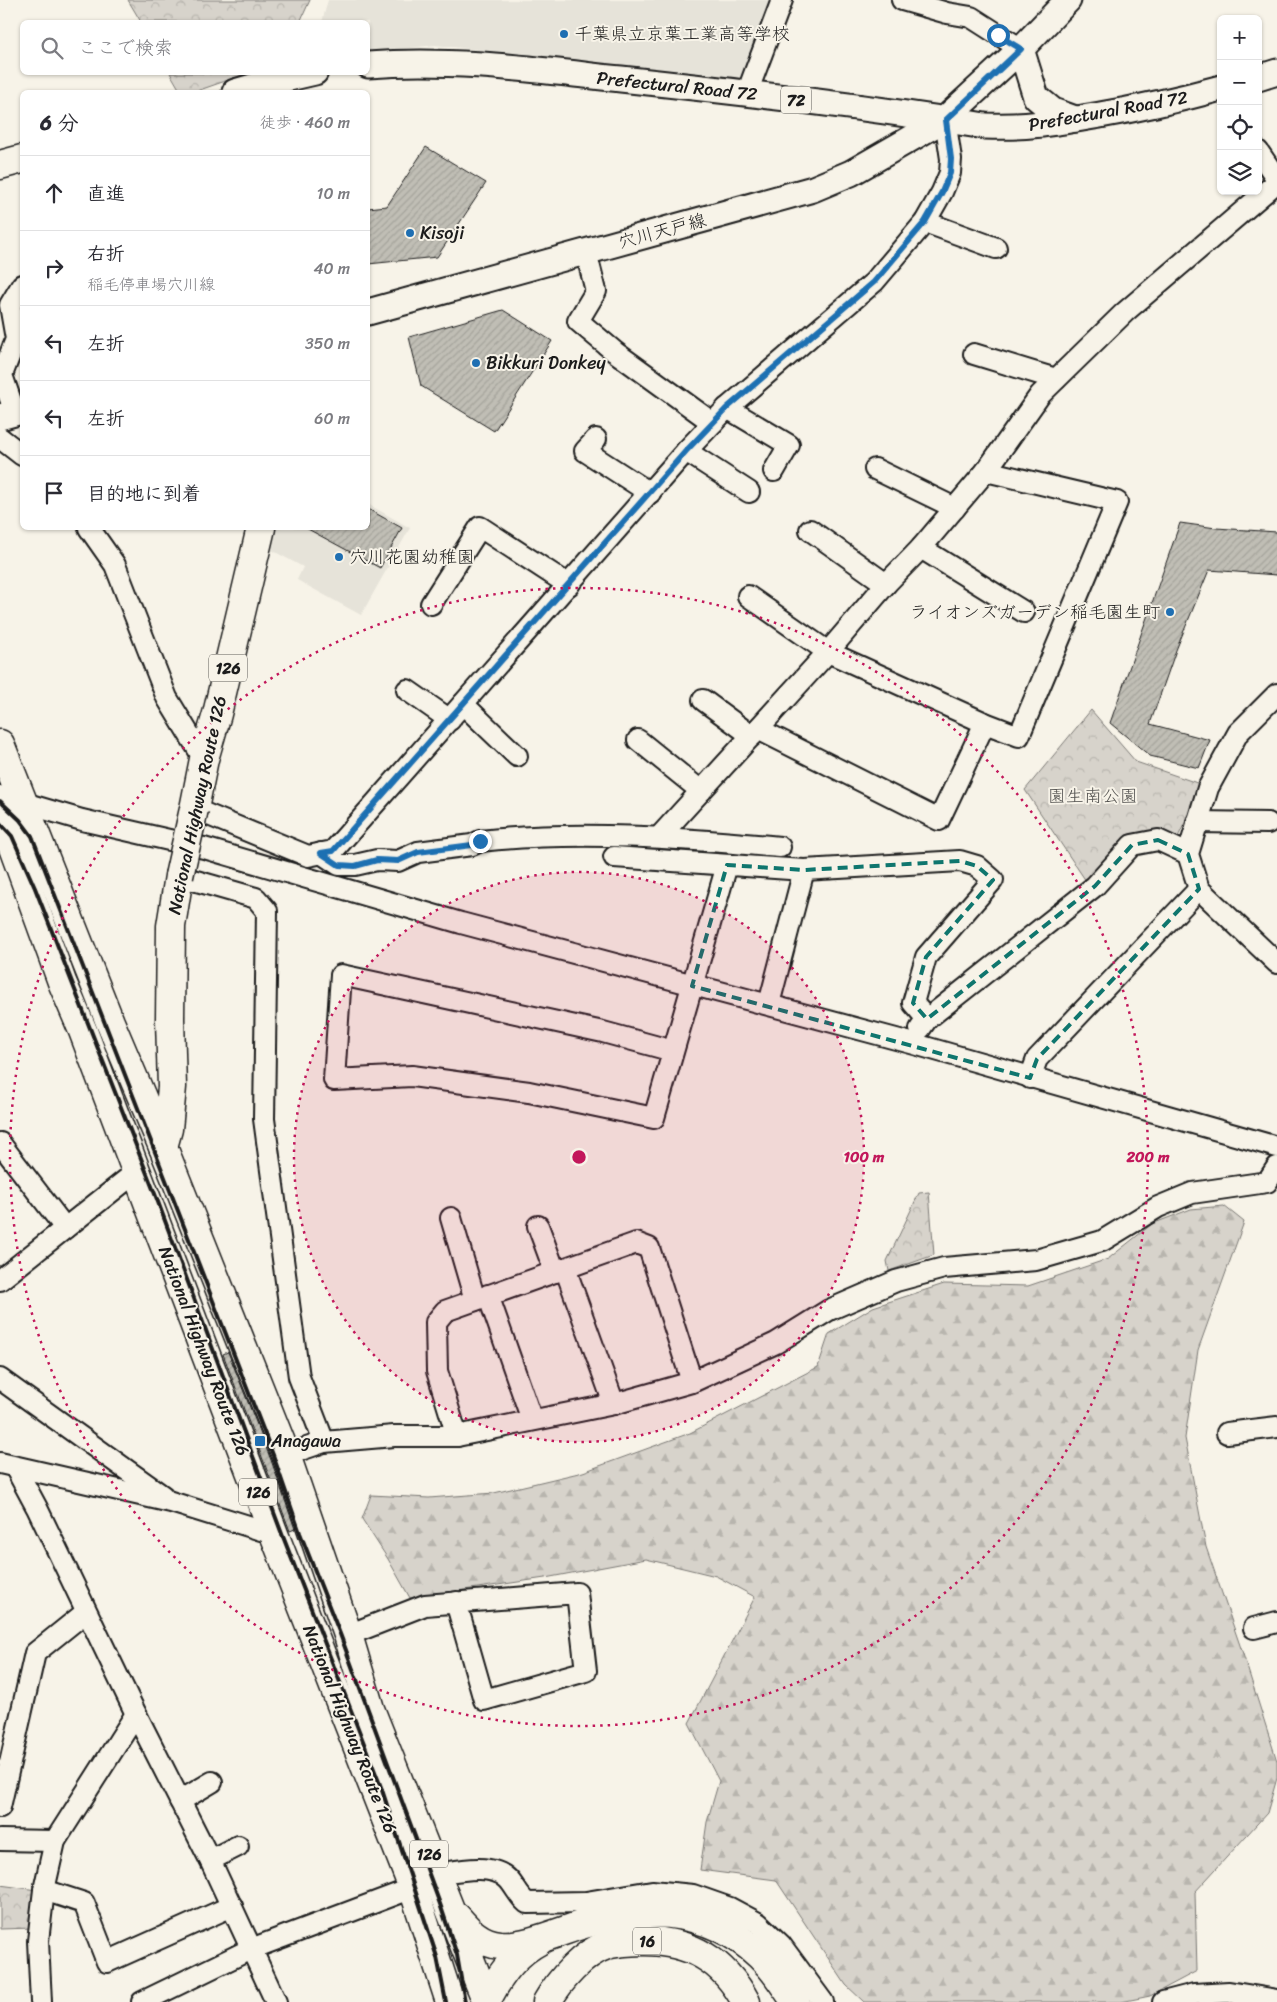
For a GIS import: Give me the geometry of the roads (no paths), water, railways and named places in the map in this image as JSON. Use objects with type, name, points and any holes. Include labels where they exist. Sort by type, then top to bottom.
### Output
[{"type":"highway","points":[[0,165],[20,160]]},
{"type":"highway","name":"National Highway Route 126","points":[[163,1147],[168,1129],[172,1087],[170,1020],[171,926],[179,876],[204,759],[217,714],[261,530]]},
{"type":"highway","name":"National Highway Route 126","points":[[0,744],[8,804],[62,982],[83,1031],[274,1534],[413,1888],[450,2002]]},
{"type":"highway","name":"National Highway Route 126","points":[[8,804],[110,1022],[163,1147],[286,1455],[348,1635],[370,1709],[486,2002]]},
{"type":"highway","points":[[450,1909],[474,1936],[501,1946],[546,1937],[585,1924],[624,1915],[657,1912],[687,1915],[716,1925],[742,1940],[770,1965],[796,2002]]},
{"type":"highway","points":[[486,2002],[502,1973],[515,1958],[530,1946],[546,1937]]},
{"type":"highway","name":"16","points":[[547,2002],[553,1991],[570,1971],[606,1945],[651,1941],[674,1942],[697,1951],[717,1964],[733,1981],[746,2002]]},
{"type":"main road","name":"穴川天戸線","points":[[370,311],[813,189],[851,173],[946,120],[1021,49],[1059,3]]},
{"type":"main road","points":[[1021,49],[1036,97],[1053,111],[1075,120]]},
{"type":"main road","name":"Prefectural Road 72","points":[[370,66],[447,63],[747,93],[985,126],[1017,128],[1075,120],[1169,103],[1217,92]]},
{"type":"main road","points":[[1262,77],[1277,72]]},
{"type":"main road","points":[[243,90],[302,75]]},
{"type":"street","points":[[747,93],[782,0]]},
{"type":"street","points":[[902,0],[947,13],[971,16],[1021,49]]},
{"type":"street","points":[[194,809],[308,856],[333,851],[686,451],[727,408],[874,282],[925,222],[942,192],[950,173],[951,159],[946,120]]},
{"type":"street","points":[[659,837],[828,652],[886,584],[921,548],[986,470],[1040,395],[1125,312],[1277,181],[1262,157]]},
{"type":"street","points":[[925,222],[996,248]]},
{"type":"street","points":[[586,252],[596,291],[578,320],[615,352],[713,423]]},
{"type":"street","points":[[13,414],[2,376],[16,339],[10,305],[20,280]]},
{"type":"street","points":[[974,354],[1056,379]]},
{"type":"street","points":[[727,408],[789,445],[774,471]]},
{"type":"street","points":[[0,438],[20,453]]},
{"type":"street","points":[[596,439],[585,451],[650,493]]},
{"type":"street","points":[[686,451],[749,492]]},
{"type":"street","points":[[875,469],[955,508]]},
{"type":"street","points":[[748,596],[828,652],[985,723],[1019,736],[1117,502],[986,470]]},
{"type":"street","points":[[431,604],[480,527],[569,585]]},
{"type":"street","points":[[90,530],[115,565],[167,698],[204,759]]},
{"type":"street","points":[[810,530],[886,584]]},
{"type":"street","points":[[921,548],[1024,612]]},
{"type":"street","points":[[407,690],[450,720]]},
{"type":"street","points":[[1277,694],[1238,733],[1208,788],[1196,822],[1188,854],[1199,889],[1277,962]]},
{"type":"street","points":[[703,700],[755,732],[939,820],[985,723]]},
{"type":"street","points":[[463,704],[517,756]]},
{"type":"street","points":[[638,740],[701,791]]},
{"type":"street","points":[[8,804],[204,848],[461,923],[692,986],[769,1004],[1277,1147]]},
{"type":"street","points":[[1196,822],[1268,823]]},
{"type":"street","points":[[321,853],[339,865],[355,866],[377,860],[398,861],[418,852],[472,845],[480,841],[570,835],[659,837],[780,847]]},
{"type":"street","points":[[911,1043],[927,1019],[1095,886],[1132,845],[1158,840],[1188,854]]},
{"type":"street","points":[[614,857],[804,870],[960,861],[977,866],[993,880],[926,957],[913,1003],[927,1019]]},
{"type":"street","points":[[673,1052],[602,1032],[341,975],[334,1080],[412,1076],[529,1092],[654,1118],[727,865]]},
{"type":"street","points":[[769,1004],[804,870]]},
{"type":"street","points":[[179,876],[256,898],[267,912],[264,1119],[299,1377],[324,1442]]},
{"type":"street","points":[[1030,1078],[1038,1059],[1199,889]]},
{"type":"street","points":[[0,1143],[65,1228]]},
{"type":"street","points":[[0,1280],[136,1172]]},
{"type":"street","points":[[286,1455],[324,1442],[394,1436],[456,1436],[614,1404],[692,1382],[776,1343],[830,1310],[896,1281],[944,1268],[1036,1260],[1102,1241],[1158,1207],[1192,1193],[1272,1175]]},
{"type":"street","points":[[451,1218],[532,1420]]},
{"type":"street","points":[[538,1226],[560,1270],[614,1404]]},
{"type":"street","points":[[456,1436],[437,1371],[436,1322],[446,1311],[636,1243],[649,1248],[692,1382]]},
{"type":"street","points":[[0,1379],[171,1502]]},
{"type":"street","points":[[1227,1433],[1277,1428]]},
{"type":"street","points":[[8,1465],[171,1502],[274,1534]]},
{"type":"street","points":[[8,1465],[37,1508],[136,1714],[210,1860],[276,2002]]},
{"type":"street","points":[[348,1635],[425,1605],[456,1602],[576,1593],[586,1671],[484,1700],[456,1602]]},
{"type":"street","points":[[0,1806],[35,1653],[86,1612]]},
{"type":"street","points":[[1254,1628],[1277,1622]]},
{"type":"street","points":[[41,2002],[38,1941],[44,1890],[55,1841],[136,1714]]},
{"type":"street","points":[[180,1801],[212,1782]]},
{"type":"street","points":[[0,1840],[55,1841]]},
{"type":"street","points":[[210,1860],[238,1846]]},
{"type":"street","points":[[436,1874],[477,1869],[497,1872],[508,1878],[520,1898],[527,1903],[586,1902],[652,1891],[692,1895],[730,1908],[758,1923],[781,1945],[823,2002]]},
{"type":"street","points":[[142,2002],[251,1949],[413,1888]]},
{"type":"street","points":[[44,1890],[84,1903],[107,1962],[232,1906]]},
{"type":"street","points":[[1163,2002],[1194,1994],[1229,1992],[1277,2000]]},
{"type":"railway","points":[[0,801],[20,820],[32,836],[273,1455],[300,1533],[340,1634],[440,1904],[457,1955],[465,2002]]},
{"type":"railway","points":[[0,823],[12,836],[35,888],[155,1194],[282,1534],[381,1787],[437,1957],[446,2002]]},
{"type":"place","name":"千葉県立京葉工業高等学校","points":[[564,34]]},
{"type":"place","name":"Kisoji","points":[[410,233]]},
{"type":"place","name":"Bikkuri Donkey","points":[[476,363]]},
{"type":"place","name":"穴川花園幼稚園","points":[[339,557]]},
{"type":"place","name":"ライオンズガーデン稲毛園生町","points":[[1170,612]]},
{"type":"place","name":"Anagawa","points":[[260,1441]]},
{"type":"park label","name":"園生南公園","points":[[1093,796]]}]
